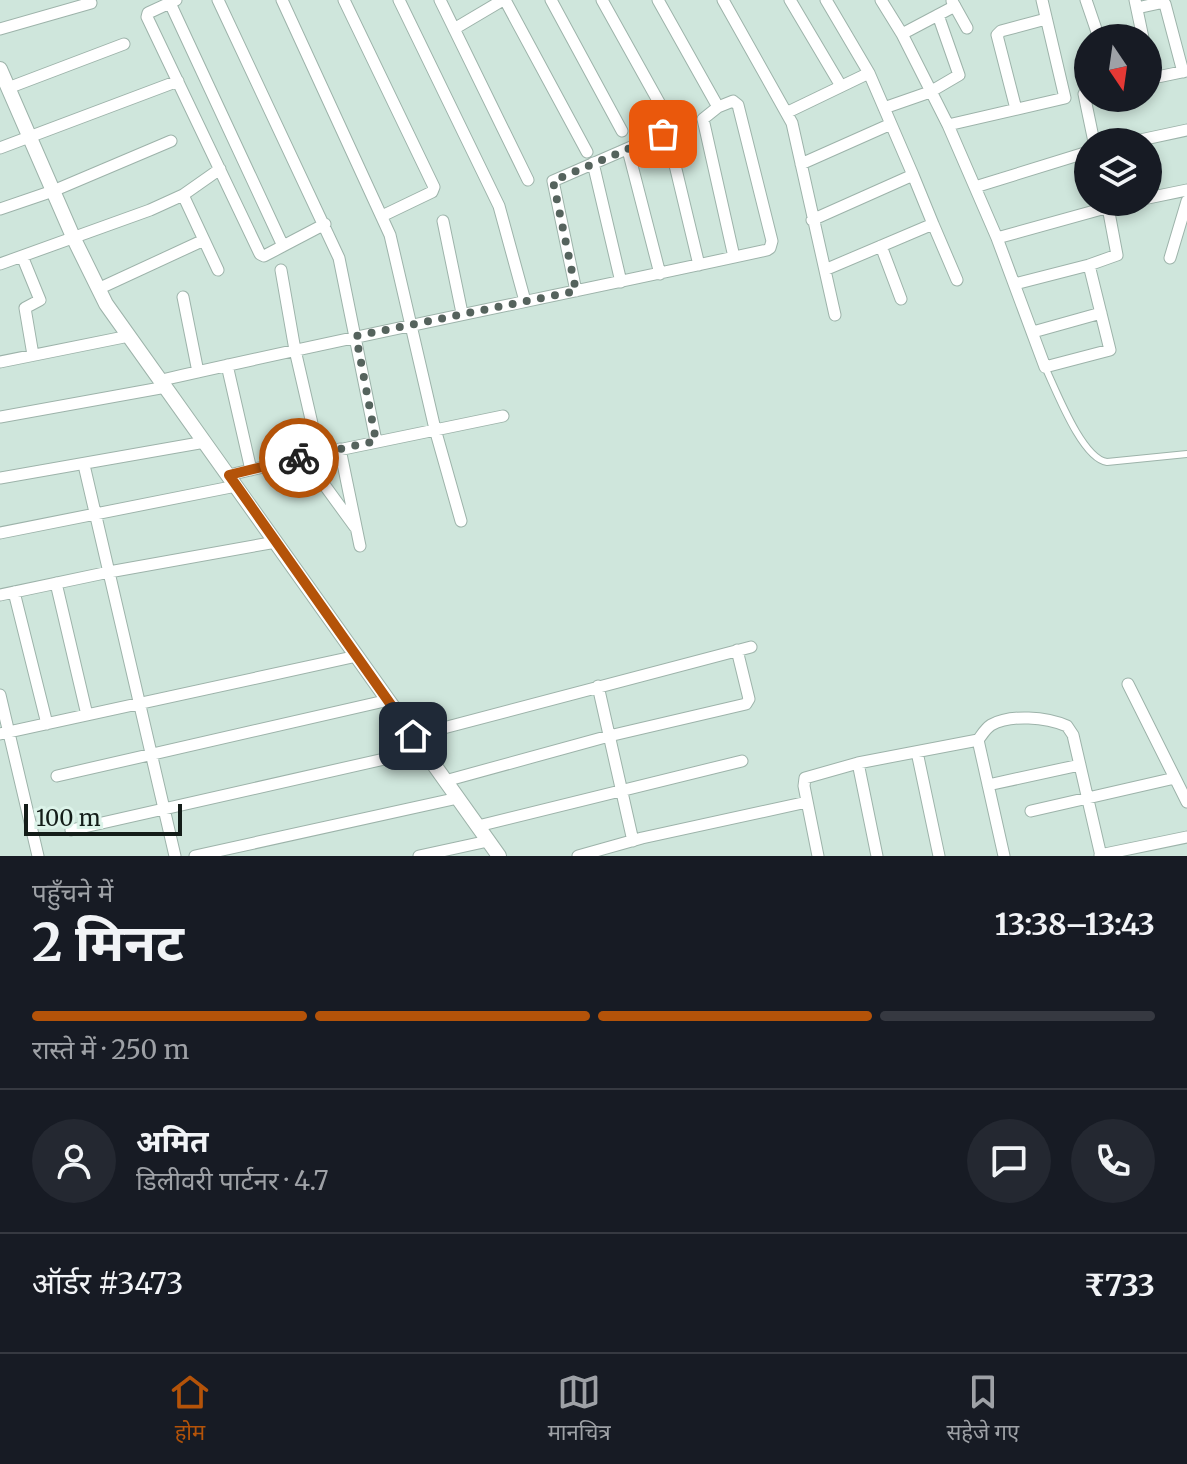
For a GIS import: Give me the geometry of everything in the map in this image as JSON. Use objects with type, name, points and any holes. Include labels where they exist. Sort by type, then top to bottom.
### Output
[{"type":"street","points":[[218,0],[339,258],[376,441]]},
{"type":"street","points":[[282,0],[392,239],[435,429],[461,521]]},
{"type":"street","points":[[344,0],[434,187],[432,192],[382,216]]},
{"type":"street","points":[[399,0],[499,206],[525,301]]},
{"type":"street","points":[[440,0],[528,180]]},
{"type":"street","points":[[454,29],[504,0],[590,158],[621,282]]},
{"type":"street","points":[[551,0],[622,131]]},
{"type":"street","points":[[602,0],[661,106]]},
{"type":"street","points":[[658,0],[718,107]]},
{"type":"street","points":[[723,0],[788,112],[812,220],[827,269],[835,315]]},
{"type":"street","points":[[790,0],[841,86]]},
{"type":"street","points":[[826,0],[869,73],[957,280]]},
{"type":"street","points":[[881,0],[902,34],[948,125],[997,238],[1045,367],[1110,350],[1089,265]]},
{"type":"street","points":[[1042,0],[1065,98]]},
{"type":"street","points":[[1086,0],[1094,24]]},
{"type":"street","points":[[283,246],[173,2],[147,15],[260,254],[264,256],[325,224]]},
{"type":"street","points":[[0,29],[91,3]]},
{"type":"street","points":[[902,34],[938,15],[953,3],[967,28]]},
{"type":"street","points":[[1140,24],[1136,4],[1165,4],[1185,71],[1162,76]]},
{"type":"street","points":[[884,108],[930,92],[959,75],[938,15]]},
{"type":"street","points":[[1016,109],[997,35],[1001,31],[1046,19]]},
{"type":"street","points":[[124,44],[3,80],[74,239],[106,304],[499,856]]},
{"type":"street","points":[[788,112],[869,73]]},
{"type":"street","points":[[0,148],[178,81]]},
{"type":"street","points":[[948,125],[1074,96]]},
{"type":"street","points":[[0,417],[164,384],[198,372],[356,336],[660,274],[734,257],[770,248],[772,241],[738,105],[732,101],[703,119],[734,257]]},
{"type":"street","points":[[801,164],[891,124]]},
{"type":"street","points":[[1162,135],[1187,130]]},
{"type":"street","points":[[576,291],[553,182],[590,158],[628,150],[661,134],[667,135],[699,265]]},
{"type":"street","points":[[0,209],[53,191],[171,141]]},
{"type":"street","points":[[628,150],[660,274]]},
{"type":"street","points":[[975,187],[1074,156]]},
{"type":"street","points":[[0,264],[74,239],[183,195],[220,169]]},
{"type":"street","points":[[812,220],[913,175]]},
{"type":"street","points":[[1162,195],[1187,190]]},
{"type":"street","points":[[183,195],[218,270]]},
{"type":"street","points":[[1170,258],[1187,201]]},
{"type":"street","points":[[997,238],[1074,214]]},
{"type":"street","points":[[1015,284],[1117,255],[1109,216]]},
{"type":"street","points":[[443,221],[462,313]]},
{"type":"street","points":[[827,269],[933,224]]},
{"type":"street","points":[[98,289],[204,240]]},
{"type":"street","points":[[881,246],[901,299]]},
{"type":"street","points":[[22,256],[40,300],[25,308],[33,355]]},
{"type":"street","points":[[281,270],[295,350],[319,454]]},
{"type":"street","points":[[183,297],[198,372]]},
{"type":"street","points":[[1033,332],[1101,313]]},
{"type":"street","points":[[0,362],[129,336]]},
{"type":"street","points":[[227,365],[251,470]]},
{"type":"street","points":[[0,533],[95,515],[233,481],[251,470],[304,457],[503,416]]},
{"type":"street","points":[[0,478],[205,442]]},
{"type":"street","points":[[340,449],[360,546]]},
{"type":"street","points":[[304,457],[357,531]]},
{"type":"street","points":[[84,465],[175,856]]},
{"type":"street","points":[[0,595],[276,542]]},
{"type":"street","points":[[56,583],[87,715]]},
{"type":"street","points":[[14,592],[47,724]]},
{"type":"street","points":[[413,736],[751,647]]},
{"type":"street","points":[[445,781],[609,736],[746,704],[749,699],[737,650]]},
{"type":"street","points":[[4,734],[357,656]]},
{"type":"street","points":[[1128,684],[1187,802]]},
{"type":"street","points":[[598,686],[633,841]]},
{"type":"street","points":[[0,695],[4,734],[38,856]]},
{"type":"street","points":[[57,776],[389,700]]},
{"type":"street","points":[[814,855],[805,778],[858,763],[978,740],[996,723],[1022,719],[1051,720],[1071,730],[1100,856],[1187,837]]},
{"type":"street","points":[[978,740],[1004,856]]},
{"type":"street","points":[[71,830],[424,750]]},
{"type":"street","points":[[917,752],[939,856]]},
{"type":"street","points":[[478,826],[742,761]]},
{"type":"street","points":[[858,763],[877,856]]},
{"type":"street","points":[[988,785],[1080,765]]},
{"type":"street","points":[[1031,811],[1175,778]]},
{"type":"street","points":[[195,856],[458,798]]},
{"type":"street","points":[[578,856],[807,802]]},
{"type":"street","points":[[419,856],[488,841]]},
{"type":"lane","points":[[1045,367],[1081,440],[1097,459],[1107,462],[1187,454]]},
{"type":"way so far","points":[[299,458],[376,441],[356,336],[576,291],[553,181],[663,134]]},
{"type":"route","points":[[299,458],[229,475],[413,736]]}]
